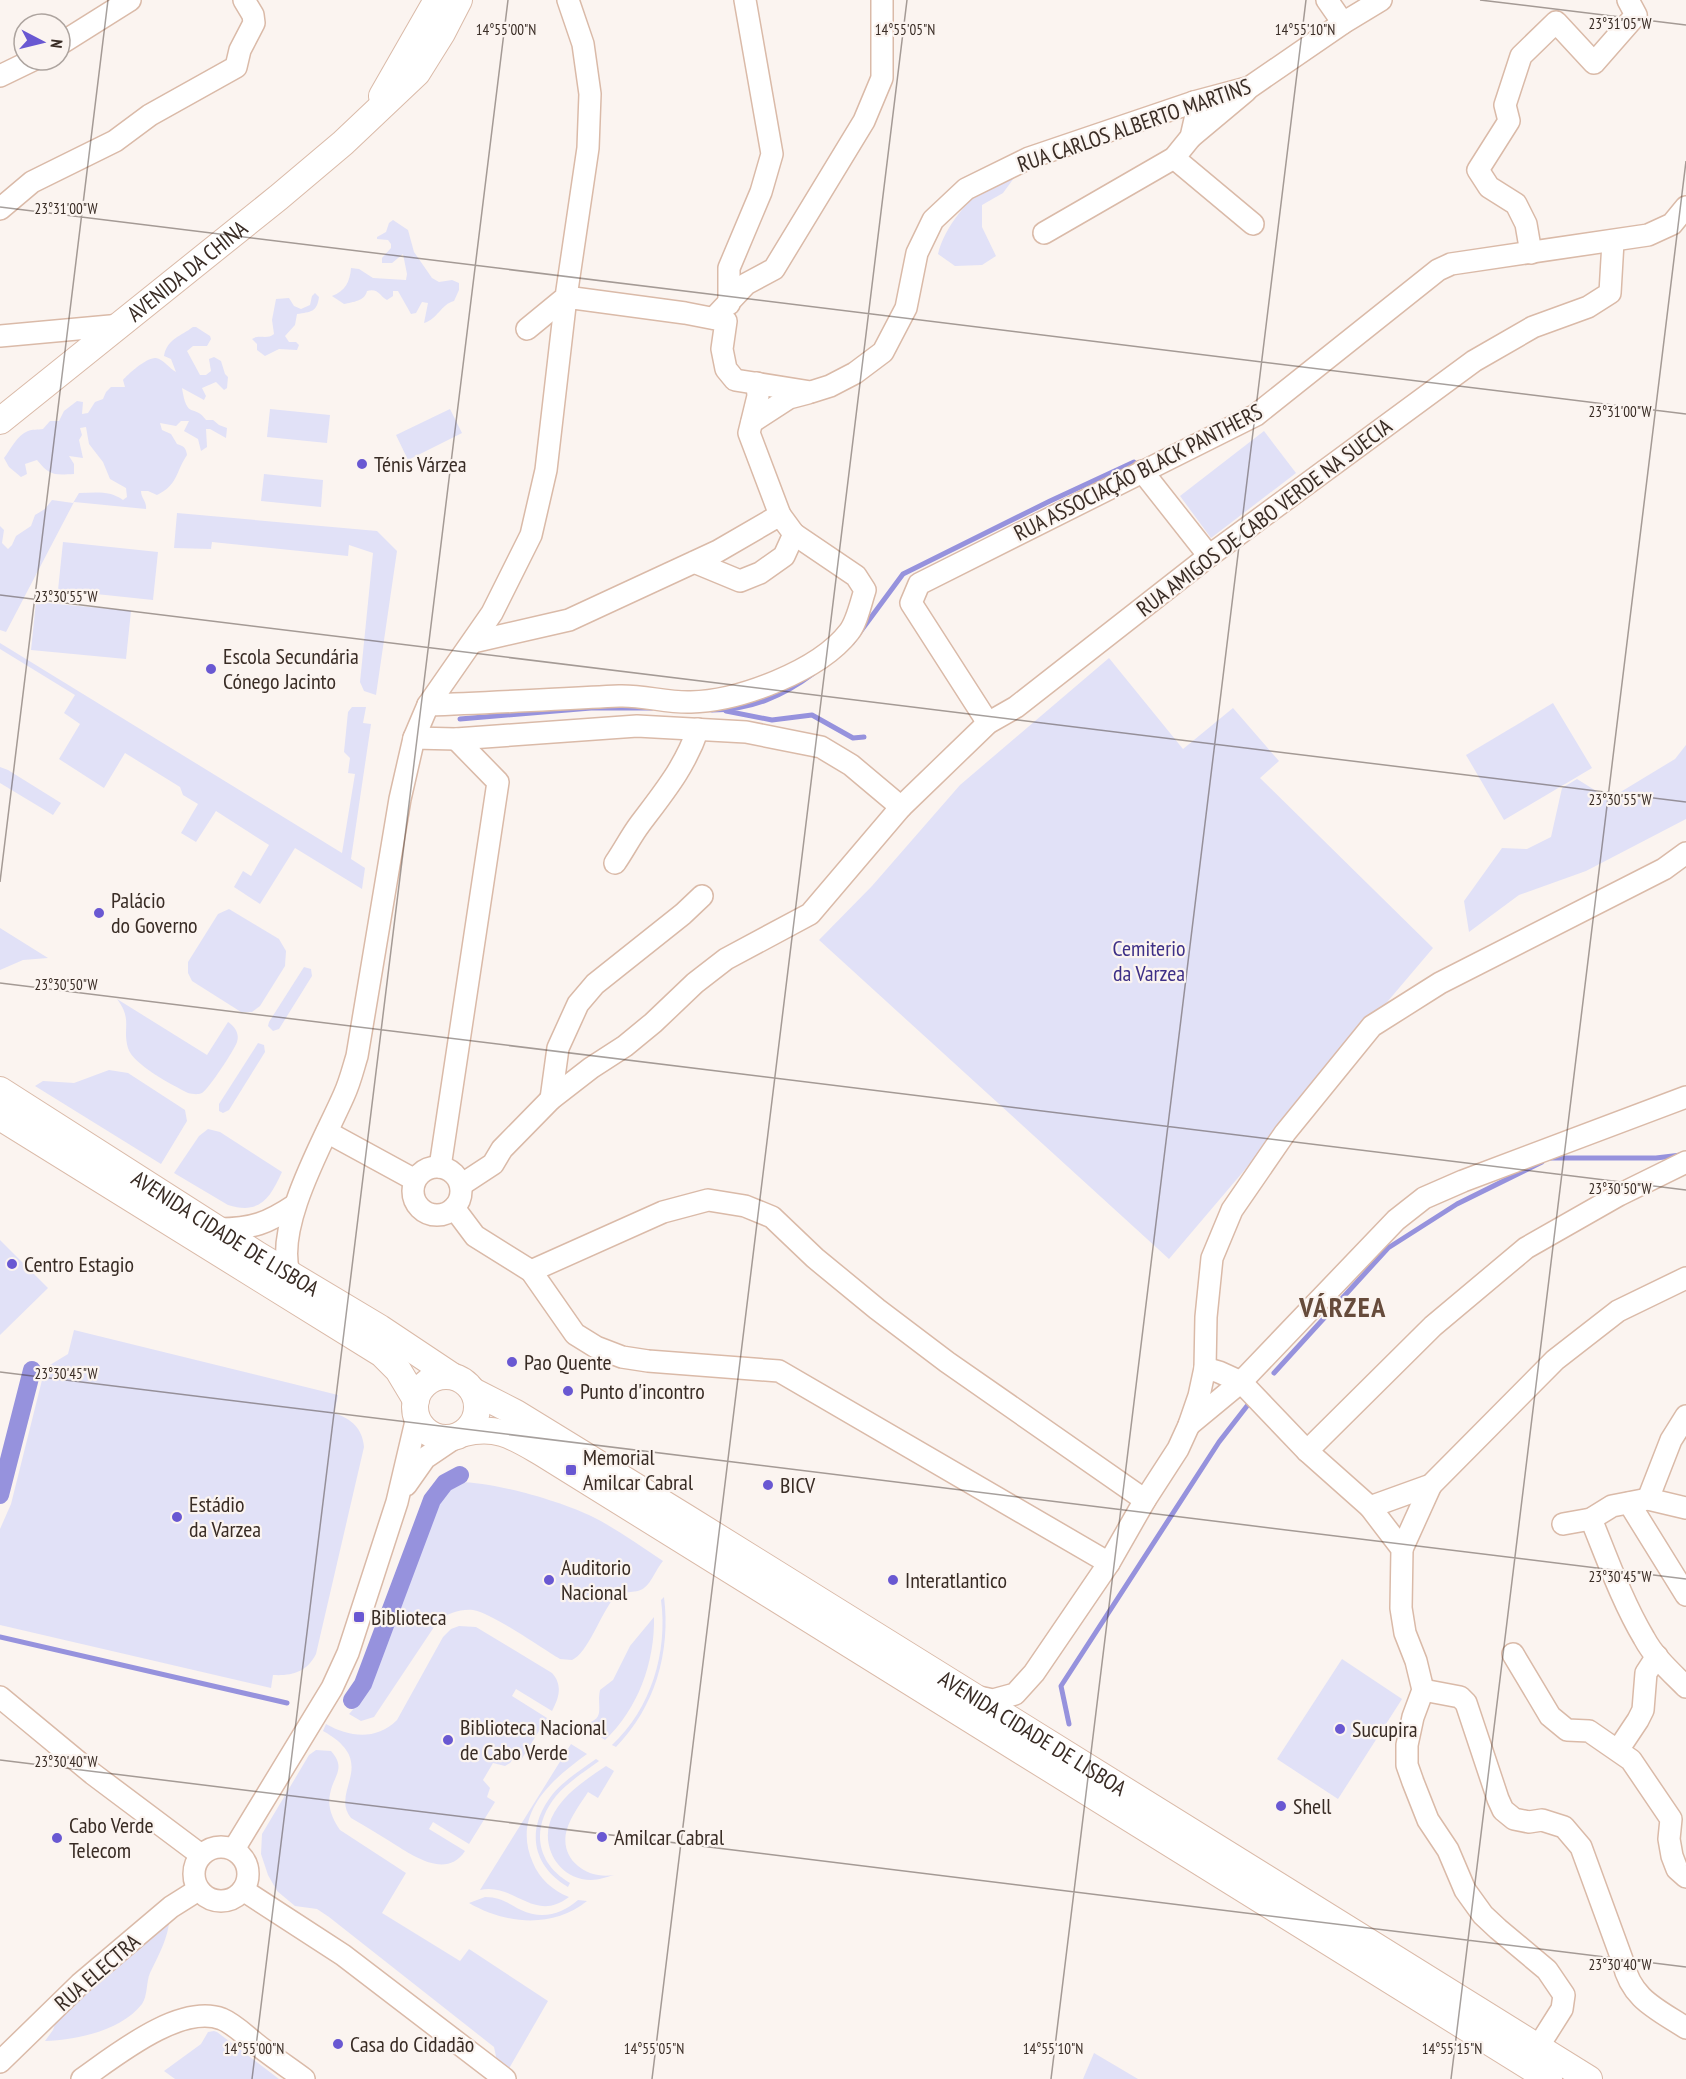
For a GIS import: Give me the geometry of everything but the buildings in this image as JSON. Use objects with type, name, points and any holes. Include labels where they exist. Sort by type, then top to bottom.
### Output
[{"type":"main road","name":"AVENIDA DA CHINA","points":[[370,117],[437,0]]},
{"type":"main road","name":"AVENIDA DA CHINA","points":[[0,421],[343,144],[417,73],[459,0]]},
{"type":"main road","name":"AVENIDA CIDADE DE LISBOA","points":[[0,1090],[288,1273],[380,1328],[452,1377]]},
{"type":"main road","name":"AVENIDA CIDADE DE LISBOA","points":[[0,1117],[382,1354],[398,1370],[417,1408]]},
{"type":"main road","points":[[442,1376],[452,1377],[464,1382],[473,1391],[477,1409],[475,1418],[460,1435],[446,1438],[428,1432],[417,1408],[420,1391],[426,1384],[442,1376]]},
{"type":"main road","name":"AVENIDA CIDADE DE LISBOA","points":[[473,1391],[508,1408],[572,1447],[1589,2079]]},
{"type":"main road","name":"AVENIDA CIDADE DE LISBOA","points":[[460,1435],[475,1430],[508,1433],[542,1453],[1549,2079]]},
{"type":"street","points":[[72,36],[130,0]]},
{"type":"street","points":[[0,209],[32,182],[116,141],[150,115],[236,67],[240,50],[254,23],[253,15],[244,0]]},
{"type":"street","points":[[288,1273],[286,1246],[295,1205],[345,1093],[357,1056],[400,799],[414,738],[428,705],[492,613],[531,535],[546,470],[566,297],[588,148],[590,94],[584,44],[568,0]]},
{"type":"street","points":[[745,0],[772,154],[761,192],[729,268],[721,311],[726,321],[722,349],[726,369],[735,380],[811,392]]},
{"type":"street","points":[[721,311],[746,284],[774,269],[864,121],[882,78],[882,0]]},
{"type":"street","points":[[1327,0],[1343,23]]},
{"type":"street","name":"RUA CARLOS ALBERTO MARTINS","points":[[752,422],[789,398],[830,386],[855,373],[884,352],[906,308],[917,253],[933,220],[966,189],[1029,158],[1194,102],[1250,87],[1343,23],[1381,0]]},
{"type":"street","points":[[1531,253],[1526,224],[1516,204],[1489,187],[1478,170],[1509,121],[1504,105],[1521,56],[1556,21],[1594,63],[1636,15],[1629,0]]},
{"type":"street","points":[[1044,233],[1174,158],[1191,137],[1250,87]]},
{"type":"street","points":[[1191,137],[1196,115],[1194,102]]},
{"type":"street","points":[[1174,158],[1253,224]]},
{"type":"street","name":"RUA ASSOCIAÇÃO BLACK PANTHERS","points":[[988,723],[910,603],[919,584],[1256,415],[1438,270],[1451,264],[1648,236],[1672,224],[1686,207]]},
{"type":"street","name":"RUA AMIGOS DE CABO VERDE NA SUECIA","points":[[461,1185],[493,1164],[502,1149],[551,1099],[591,1068],[625,1046],[653,1023],[695,982],[726,959],[810,914],[901,807],[988,723],[1016,707],[1209,556],[1474,361],[1533,327],[1588,307],[1610,293],[1613,242]]},
{"type":"street","points":[[527,329],[566,297],[721,311]]},
{"type":"street","points":[[0,336],[121,325]]},
{"type":"street","points":[[428,705],[524,703],[622,696],[690,703],[729,698],[759,689],[823,656],[850,631],[865,590],[856,576],[794,534],[780,514],[749,433],[758,396],[757,383]]},
{"type":"street","points":[[1142,471],[1209,556]]},
{"type":"street","points":[[473,642],[569,620],[718,551],[780,514]]},
{"type":"street","points":[[694,562],[740,581],[760,573],[784,556],[794,534]]},
{"type":"street","points":[[414,738],[456,739],[637,726],[746,732],[821,747],[851,765],[901,807]]},
{"type":"street","points":[[615,863],[678,774],[691,750],[698,729]]},
{"type":"street","points":[[440,1167],[498,782],[456,739]]},
{"type":"street","points":[[973,1696],[993,1700],[1016,1694],[1034,1673],[1109,1563],[1144,1500],[1178,1449],[1199,1396],[1205,1368],[1206,1317],[1212,1258],[1232,1210],[1285,1133],[1372,1026],[1440,983],[1664,869],[1686,853]]},
{"type":"street","points":[[551,1099],[558,1048],[578,1004],[595,984],[683,914],[702,896]]},
{"type":"street","points":[[1189,1425],[1241,1383],[1396,1220],[1424,1198],[1686,1097]]},
{"type":"street","points":[[327,1132],[415,1180]]},
{"type":"street","points":[[1307,1451],[1433,1326],[1526,1248],[1619,1195],[1686,1162]]},
{"type":"street","points":[[440,1167],[453,1173],[461,1185],[459,1202],[454,1208],[441,1215],[426,1213],[415,1203],[413,1195],[415,1180],[425,1169],[440,1167]]},
{"type":"street","points":[[531,1271],[663,1212],[708,1200],[745,1206],[772,1217],[814,1258],[877,1309],[947,1362],[1144,1500]]},
{"type":"street","points":[[219,1229],[241,1229],[263,1224],[295,1205]]},
{"type":"street","points":[[454,1208],[474,1236],[531,1271],[575,1334],[596,1347],[622,1357],[648,1362],[779,1371],[1109,1563]]},
{"type":"street","points":[[1538,2047],[1562,2009],[1564,1995],[1547,1970],[1483,1915],[1464,1890],[1448,1850],[1428,1820],[1407,1765],[1407,1744],[1423,1690],[1416,1661],[1405,1633],[1401,1608],[1402,1549],[1431,1485],[1555,1360],[1618,1311],[1686,1278]]},
{"type":"street","points":[[1205,1368],[1220,1372],[1241,1383],[1307,1451],[1370,1507],[1402,1549]]},
{"type":"street","points":[[234,1849],[332,1688],[348,1653],[397,1502],[417,1408]]},
{"type":"street","points":[[1639,1501],[1686,1416]]},
{"type":"street","points":[[397,1502],[407,1482],[425,1458],[460,1435]]},
{"type":"street","points":[[1370,1507],[1431,1485]]},
{"type":"street","points":[[1639,1501],[1686,1596]]},
{"type":"street","points":[[1563,1524],[1591,1519],[1612,1506],[1639,1501],[1686,1508]]},
{"type":"street","points":[[1591,1519],[1644,1638],[1657,1656],[1686,1687]]},
{"type":"street","points":[[1513,1654],[1550,1716],[1567,1730],[1589,1731],[1631,1760],[1671,1819],[1669,1839],[1672,1856],[1677,1869],[1686,1877]]},
{"type":"street","points":[[1618,1750],[1643,1710],[1646,1673],[1657,1656]]},
{"type":"street","points":[[1028,1730],[1022,1703],[1034,1673]]},
{"type":"street","points":[[1423,1690],[1461,1698],[1466,1703],[1497,1799],[1503,1810],[1514,1819],[1529,1822],[1542,1820],[1564,1827],[1581,1847],[1623,1962],[1626,1977],[1636,1993],[1686,2028]]},
{"type":"street","points":[[0,1697],[93,1774],[201,1855]]},
{"type":"street","points":[[226,1846],[234,1849],[247,1863],[248,1882],[237,1896],[220,1901],[211,1899],[198,1890],[194,1870],[201,1855],[209,1849],[226,1846]]},
{"type":"street","name":"RUA ELECTRA","points":[[0,2062],[80,1984],[171,1906],[198,1890]]},
{"type":"street","points":[[243,1890],[343,1955],[506,2079]]},
{"type":"street","points":[[82,2079],[160,2029],[177,2020],[196,2016],[212,2017],[230,2024],[304,2079]]},
{"type":"green space","points":[[1014,178],[1003,193],[982,205],[982,227],[996,256],[982,265],[955,266],[938,254],[952,223],[976,195],[995,183]]},
{"type":"green space","points":[[393,220],[408,230],[414,252],[432,278],[439,282],[452,280],[459,283],[459,290],[454,301],[424,323],[428,303],[422,302],[416,313],[411,314],[398,291],[393,291],[393,296],[387,300],[376,291],[371,290],[367,291],[361,299],[344,304],[332,296],[346,285],[351,268],[359,269],[373,278],[406,280],[403,254],[392,263],[382,263],[382,258],[391,248],[391,244],[388,240],[377,239],[377,237],[386,232],[389,223]]},
{"type":"green space","points":[[315,293],[319,297],[315,308],[310,312],[297,314],[295,325],[285,336],[289,342],[296,342],[299,345],[297,350],[279,349],[265,356],[257,350],[257,344],[252,339],[269,337],[274,334],[272,320],[276,299],[289,298],[294,306],[301,309],[310,305]]},
{"type":"green space","points":[[193,327],[210,336],[211,339],[207,346],[193,346],[187,351],[200,375],[206,375],[211,371],[209,359],[214,357],[221,361],[228,377],[227,388],[224,390],[216,382],[202,388],[206,396],[204,400],[182,388],[186,405],[206,420],[213,420],[227,428],[226,438],[206,429],[207,447],[201,451],[198,439],[184,431],[189,421],[181,421],[176,426],[160,423],[162,430],[171,434],[177,444],[184,447],[187,452],[173,482],[157,495],[141,491],[146,509],[74,502],[6,632],[0,630],[0,526],[4,530],[2,543],[8,549],[16,536],[31,526],[35,515],[45,509],[52,500],[73,503],[79,493],[107,493],[123,500],[127,497],[126,488],[110,479],[103,462],[89,444],[86,427],[80,428],[82,435],[79,440],[83,458],[69,456],[74,464],[74,474],[53,473],[45,469],[37,460],[25,464],[27,474],[21,477],[9,467],[4,458],[24,433],[43,429],[50,421],[59,421],[64,411],[77,401],[83,402],[82,414],[88,413],[95,402],[103,399],[111,387],[125,387],[123,380],[133,370],[152,358],[159,359],[176,372],[171,359],[164,356],[166,350],[175,338]]},
{"type":"green space","points":[[270,409],[330,415],[327,443],[267,437]]},
{"type":"green space","points":[[450,409],[462,433],[408,460],[396,435]]},
{"type":"green space","points":[[1264,431],[1296,473],[1211,538],[1180,496]]},
{"type":"green space","points":[[264,474],[323,480],[321,507],[261,501]]},
{"type":"green space","points":[[177,513],[377,531],[397,551],[376,695],[364,691],[360,682],[373,553],[349,545],[348,556],[212,542],[211,549],[174,548]]},
{"type":"green space","points":[[63,542],[158,552],[153,600],[58,590]]},
{"type":"green space","points":[[36,602],[131,611],[126,659],[31,650]]},
{"type":"green space","points":[[0,643],[342,853],[355,774],[348,773],[350,758],[344,752],[348,712],[352,707],[366,707],[363,723],[371,724],[351,859],[365,868],[362,889],[295,848],[260,904],[234,887],[243,871],[251,876],[269,845],[216,811],[196,842],[181,833],[198,804],[183,795],[180,787],[125,753],[104,788],[59,759],[80,724],[64,713],[75,695],[0,649]]},
{"type":"green space","name":"Cemiterio da Varzea","points":[[1109,658],[1183,749],[1233,708],[1279,761],[1260,778],[1433,948],[1169,1259],[819,940],[872,886],[960,785]]},
{"type":"green space","points":[[1553,703],[1592,768],[1504,820],[1466,755]]},
{"type":"green space","points":[[1686,745],[1686,819],[1586,871],[1519,895],[1469,932],[1464,901],[1502,848],[1527,849],[1551,837],[1562,788],[1577,779],[1609,799],[1675,759]]},
{"type":"green space","points":[[0,767],[61,803],[53,815],[0,783]]},
{"type":"green space","points":[[229,909],[279,939],[286,951],[285,966],[260,1006],[252,1012],[241,1012],[192,981],[188,973],[188,962],[218,914]]},
{"type":"green space","points":[[0,928],[48,958],[23,960],[0,970]]},
{"type":"green space","points":[[304,967],[311,969],[312,976],[279,1029],[273,1031],[268,1026],[269,1022]]},
{"type":"green space","points":[[117,999],[207,1055],[228,1022],[236,1030],[237,1042],[205,1090],[198,1094],[188,1093],[154,1074],[131,1054],[126,1041],[125,1013]]},
{"type":"green space","points":[[258,1043],[264,1045],[265,1052],[229,1110],[223,1113],[219,1111],[219,1104]]},
{"type":"green space","points":[[109,1070],[128,1073],[185,1110],[187,1121],[161,1164],[35,1086],[43,1081],[74,1083]]},
{"type":"green space","points":[[208,1129],[220,1132],[282,1172],[273,1190],[262,1202],[248,1208],[228,1205],[174,1173],[199,1136]]},
{"type":"green space","name":"Centro Estagio","points":[[0,1240],[48,1288],[0,1335]]},
{"type":"green space","name":"Estádio da Varzea","points":[[74,1330],[338,1395],[334,1413],[355,1425],[364,1447],[316,1654],[303,1669],[293,1674],[273,1675],[271,1688],[0,1625],[0,1529],[11,1504],[45,1368],[68,1354]]},
{"type":"green space","points":[[459,1482],[508,1489],[579,1511],[611,1527],[663,1561],[644,1588],[617,1595],[614,1598],[589,1641],[578,1656],[572,1660],[560,1659],[504,1624],[473,1610],[454,1612],[446,1616],[438,1621],[374,1717],[361,1721],[349,1714],[359,1703],[370,1682],[434,1509],[446,1490]]},
{"type":"green space","points":[[664,1597],[665,1638],[657,1678],[641,1714],[616,1747],[612,1745],[626,1731],[637,1714],[654,1678],[662,1640],[661,1600]]},
{"type":"green space","points":[[654,1617],[654,1634],[648,1668],[642,1684],[627,1714],[605,1740],[581,1724],[595,1720],[598,1716],[600,1690],[613,1680],[630,1646]]},
{"type":"green space","points":[[459,1626],[476,1627],[552,1673],[558,1682],[559,1692],[552,1711],[516,1689],[512,1696],[547,1718],[521,1760],[515,1756],[505,1766],[493,1763],[483,1780],[490,1788],[487,1797],[495,1802],[469,1844],[433,1822],[429,1829],[465,1851],[448,1864],[439,1864],[409,1853],[351,1818],[346,1808],[352,1765],[349,1754],[340,1743],[323,1731],[326,1724],[344,1732],[362,1735],[389,1727],[397,1720],[443,1637],[451,1629]]},
{"type":"green space","name":"Sucupira","points":[[1342,1659],[1402,1699],[1338,1799],[1277,1759]]},
{"type":"green space","points":[[571,1744],[587,1754],[548,1787],[531,1814],[527,1829],[528,1845],[539,1874],[557,1891],[569,1897],[557,1904],[545,1906],[534,1905],[492,1889],[480,1890]]},
{"type":"green space","points":[[316,1750],[331,1751],[338,1763],[339,1768],[329,1804],[340,1830],[406,1873],[382,1913],[460,1961],[469,1949],[548,2001],[507,2072],[498,2066],[494,2047],[329,1917],[317,1909],[295,1906],[277,1891],[268,1875],[261,1854],[262,1834],[309,1755]]},
{"type":"green space","points":[[596,1759],[599,1761],[556,1796],[548,1808],[540,1832],[540,1844],[544,1855],[558,1875],[570,1883],[568,1887],[546,1868],[540,1857],[536,1845],[538,1820],[552,1795]]},
{"type":"green space","points":[[606,1766],[614,1771],[598,1798],[588,1792],[571,1819],[565,1840],[571,1858],[585,1871],[604,1876],[614,1875],[594,1880],[579,1878],[568,1874],[553,1857],[549,1847],[549,1824],[559,1805],[577,1787]]},
{"type":"green space","points":[[485,1897],[500,1899],[537,1915],[558,1912],[578,1900],[587,1901],[559,1916],[529,1920],[498,1915],[469,1903]]},
{"type":"green space","points":[[170,1916],[165,1939],[149,1977],[144,2000],[133,2013],[122,2021],[97,2032],[70,2039],[45,2041],[56,2021]]},
{"type":"green space","points":[[214,2031],[279,2079],[175,2079],[164,2071],[201,2044],[208,2032]]},
{"type":"green space","points":[[1094,2053],[1138,2079],[1083,2079]]},
{"type":"waterway","points":[[852,643],[903,574],[1134,462]]},
{"type":"waterway","points":[[712,710],[740,707],[766,700],[814,673]]},
{"type":"waterway","points":[[460,719],[591,708],[652,708]]},
{"type":"waterway","points":[[726,711],[772,720],[812,715],[853,738],[864,737]]},
{"type":"waterway","points":[[1550,1158],[1656,1158],[1681,1155]]},
{"type":"waterway","points":[[1274,1373],[1388,1248],[1457,1204],[1542,1162]]},
{"type":"waterway","points":[[0,1495],[32,1370]]},
{"type":"waterway","points":[[1069,1724],[1061,1686],[1219,1442],[1247,1406]]},
{"type":"waterway","points":[[352,1700],[363,1684],[432,1500],[445,1483],[460,1475]]},
{"type":"waterway","points":[[0,1637],[287,1703]]},
{"type":"place","name":"Ténis Várzea","points":[[362,464]]},
{"type":"place","name":"Escola Secundária Cónego Jacinto","points":[[211,669]]},
{"type":"place","name":"Palácio do Governo","points":[[99,913]]},
{"type":"place","name":"Centro Estagio","points":[[12,1264]]},
{"type":"place","name":"Pao Quente","points":[[512,1362]]},
{"type":"place","name":"Punto d'incontro","points":[[568,1391]]},
{"type":"place","name":"Memorial Amilcar Cabral","points":[[571,1470]]},
{"type":"place","name":"BICV","points":[[768,1485]]},
{"type":"place","name":"Estádio da Varzea","points":[[177,1517]]},
{"type":"place","name":"Auditorio Nacional","points":[[549,1580]]},
{"type":"place","name":"Interatlantico","points":[[893,1580]]},
{"type":"place","name":"Biblioteca","points":[[359,1617]]},
{"type":"place","name":"Sucupira","points":[[1340,1729]]},
{"type":"place","name":"Biblioteca Nacional de Cabo Verde","points":[[448,1740]]},
{"type":"place","name":"Shell","points":[[1281,1806]]},
{"type":"place","name":"Amilcar Cabral","points":[[602,1837]]},
{"type":"place","name":"Cabo Verde Telecom","points":[[57,1838]]},
{"type":"place","name":"Casa do Cidadão","points":[[338,2044]]},
{"type":"district","name":"VÁRZEA","points":[[1343,1307]]}]
